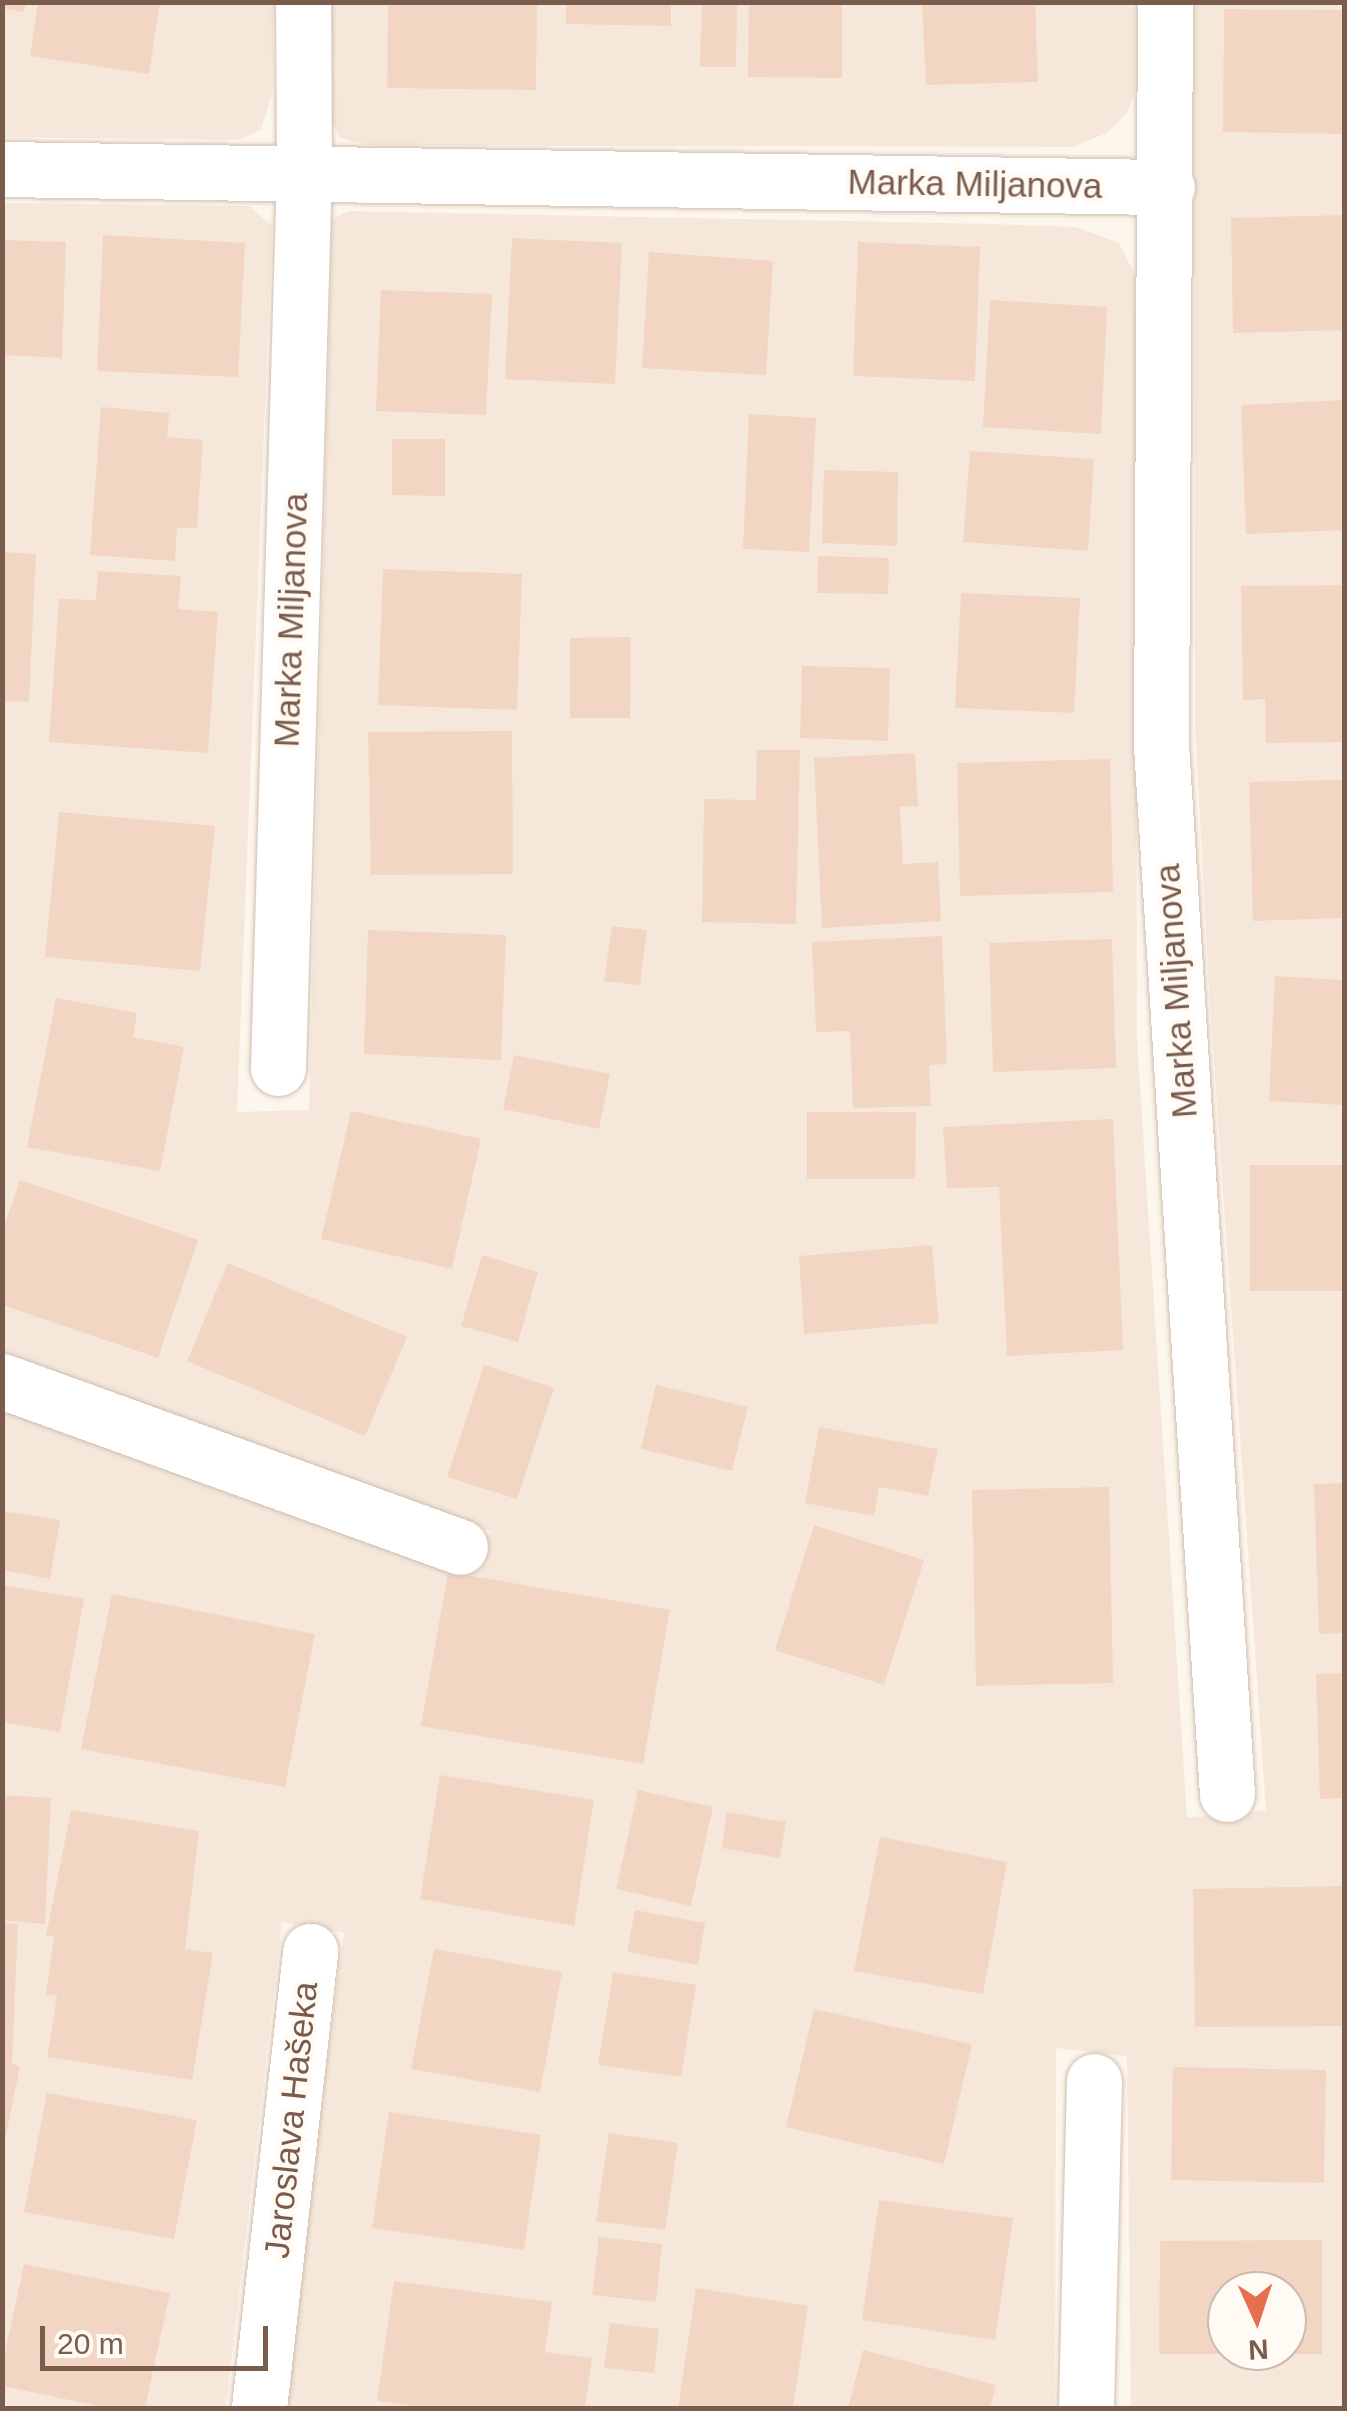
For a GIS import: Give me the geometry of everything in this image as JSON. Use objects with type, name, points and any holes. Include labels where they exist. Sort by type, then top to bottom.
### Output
[{"type":"street","name":"Marka Miljanova","points":[[278,1068],[304,172],[302,2]]},
{"type":"street","name":"Marka Miljanova","points":[[1165,2],[1161,745],[1228,1794]]},
{"type":"street","name":"Marka Miljanova","points":[[2,169],[1167,187]]},
{"type":"street","points":[[2,1380],[460,1548]]},
{"type":"street","name":"Jaroslava Hašeka","points":[[259,2408],[310,1951]]},
{"type":"street","points":[[1086,2408],[1094,2081]]},
{"type":"shaded area","points":[[3,3],[274,3],[273,90],[261,130],[239,140],[3,137]]},
{"type":"shaded area","points":[[327,3],[1137,3],[1138,83],[1127,113],[1107,133],[1072,147],[366,145],[340,138],[326,109]]},
{"type":"shaded area","points":[[1194,3],[1344,3],[1344,2408],[1131,2408],[1127,2056],[1056,2048],[1055,2408],[281,2408],[344,1933],[282,1922],[226,2408],[3,2408],[3,1400],[477,1566],[490,1531],[3,1353],[3,203],[249,206],[272,226],[237,1112],[309,1110],[332,220],[348,211],[992,224],[1076,227],[1119,243],[1135,275],[1137,1039],[1187,1818],[1266,1810],[1210,1004],[1195,725]]},
{"type":"building","points":[[2,2],[26,2],[24,12],[2,8]]},
{"type":"building","points":[[38,2],[160,2],[149,74],[30,56]]},
{"type":"building","points":[[388,2],[537,2],[536,90],[387,88]]},
{"type":"building","points":[[566,2],[671,2],[671,26],[566,24]]},
{"type":"building","points":[[702,2],[737,2],[736,67],[700,67]]},
{"type":"building","points":[[749,2],[842,2],[842,78],[748,77]]},
{"type":"building","points":[[922,2],[1035,2],[1038,82],[926,85]]},
{"type":"building","points":[[1224,9],[1344,10],[1344,134],[1223,132]]},
{"type":"building","points":[[1344,215],[1344,330],[1233,333],[1231,218]]},
{"type":"building","points":[[103,235],[245,243],[238,377],[97,371]]},
{"type":"building","points":[[512,238],[622,243],[615,384],[505,379]]},
{"type":"building","points":[[2,240],[66,242],[62,358],[2,355]]},
{"type":"building","points":[[858,242],[980,247],[975,381],[853,376]]},
{"type":"building","points":[[649,252],[773,261],[766,375],[642,368]]},
{"type":"building","points":[[381,290],[492,294],[486,415],[376,411]]},
{"type":"building","points":[[990,300],[1107,307],[1101,434],[983,427]]},
{"type":"building","points":[[1344,400],[1344,530],[1246,534],[1241,405]]},
{"type":"building","points":[[101,407],[169,413],[167,437],[203,440],[197,528],[177,528],[175,561],[90,555]]},
{"type":"building","points":[[749,414],[816,418],[809,552],[743,549]]},
{"type":"building","points":[[392,439],[445,439],[445,496],[392,495]]},
{"type":"building","points":[[970,451],[1094,459],[1088,551],[963,542]]},
{"type":"building","points":[[824,470],[898,472],[897,546],[822,543]]},
{"type":"building","points":[[2,552],[36,554],[29,702],[2,701]]},
{"type":"building","points":[[818,556],[889,558],[888,594],[817,593]]},
{"type":"building","points":[[383,569],[522,574],[517,710],[378,705]]},
{"type":"building","points":[[98,571],[181,576],[178,609],[218,612],[208,753],[49,742],[59,599],[96,600]]},
{"type":"building","points":[[1344,585],[1344,742],[1266,743],[1265,699],[1243,700],[1241,586]]},
{"type":"building","points":[[961,593],[1080,598],[1074,713],[955,708]]},
{"type":"building","points":[[631,637],[630,718],[570,718],[570,638]]},
{"type":"building","points":[[802,666],[890,668],[888,741],[800,738]]},
{"type":"building","points":[[512,731],[513,874],[371,875],[368,732]]},
{"type":"building","points":[[757,750],[800,750],[796,924],[702,922],[704,799],[756,800]]},
{"type":"building","points":[[915,753],[918,806],[900,807],[903,864],[938,862],[941,921],[822,928],[814,758]]},
{"type":"building","points":[[1110,759],[1113,892],[960,896],[957,763]]},
{"type":"building","points":[[1344,780],[1344,918],[1253,921],[1249,782]]},
{"type":"building","points":[[59,812],[215,826],[200,971],[45,957]]},
{"type":"building","points":[[612,926],[647,930],[640,985],[604,981]]},
{"type":"building","points":[[368,930],[506,935],[501,1060],[364,1054]]},
{"type":"building","points":[[942,936],[947,1064],[929,1065],[931,1106],[853,1108],[850,1031],[816,1032],[812,942]]},
{"type":"building","points":[[1112,939],[1116,1068],[993,1072],[989,943]]},
{"type":"building","points":[[1275,976],[1344,980],[1344,1105],[1269,1101]]},
{"type":"building","points":[[56,998],[137,1013],[133,1037],[184,1047],[160,1171],[27,1147]]},
{"type":"building","points":[[514,1055],[610,1074],[599,1129],[503,1109]]},
{"type":"building","points":[[351,1111],[481,1139],[452,1269],[321,1239]]},
{"type":"building","points":[[807,1112],[916,1112],[915,1179],[807,1179]]},
{"type":"building","points":[[1113,1119],[1123,1350],[1007,1356],[999,1187],[947,1188],[943,1127]]},
{"type":"building","points":[[1250,1165],[1344,1165],[1344,1291],[1250,1291]]},
{"type":"building","points":[[20,1180],[198,1240],[158,1358],[2,1305],[2,1232]]},
{"type":"building","points":[[932,1245],[939,1323],[804,1334],[799,1256]]},
{"type":"building","points":[[482,1255],[538,1272],[518,1342],[461,1326]]},
{"type":"building","points":[[228,1263],[407,1337],[365,1436],[187,1361]]},
{"type":"building","points":[[484,1365],[554,1388],[517,1499],[447,1477]]},
{"type":"building","points":[[656,1385],[748,1407],[732,1471],[641,1449]]},
{"type":"building","points":[[819,1427],[938,1449],[928,1496],[879,1487],[874,1516],[805,1503]]},
{"type":"building","points":[[1344,1483],[1344,1633],[1319,1634],[1314,1484]]},
{"type":"building","points":[[1109,1487],[1113,1683],[976,1686],[972,1490]]},
{"type":"building","points":[[2,1511],[60,1520],[50,1579],[2,1570]]},
{"type":"building","points":[[814,1525],[924,1560],[884,1685],[775,1650]]},
{"type":"building","points":[[448,1572],[670,1610],[643,1764],[421,1726]]},
{"type":"building","points":[[2,1585],[84,1599],[60,1732],[2,1722]]},
{"type":"building","points":[[112,1594],[315,1634],[285,1787],[81,1749]]},
{"type":"building","points":[[1344,1673],[1344,1798],[1320,1799],[1316,1674]]},
{"type":"building","points":[[440,1775],[594,1800],[574,1926],[420,1899]]},
{"type":"building","points":[[638,1790],[713,1807],[691,1906],[616,1889]]},
{"type":"building","points":[[2,1795],[51,1798],[45,1924],[2,1920]]},
{"type":"building","points":[[71,1810],[199,1831],[185,1949],[213,1953],[192,2080],[47,2057],[57,1996],[46,1994],[54,1936],[46,1936]]},
{"type":"building","points":[[727,1812],[786,1822],[780,1858],[722,1848]]},
{"type":"building","points":[[880,1837],[1007,1862],[983,1994],[854,1971]]},
{"type":"building","points":[[1344,1886],[1344,2026],[1195,2027],[1193,1889]]},
{"type":"building","points":[[635,1910],[705,1923],[698,1965],[627,1952]]},
{"type":"building","points":[[2,1923],[18,1924],[12,2064],[20,2066],[4,2145]]},
{"type":"building","points":[[434,1949],[562,1972],[540,2092],[411,2069]]},
{"type":"building","points":[[613,1972],[696,1985],[681,2077],[598,2065]]},
{"type":"building","points":[[814,2009],[972,2044],[944,2164],[786,2127]]},
{"type":"building","points":[[1173,2067],[1326,2070],[1324,2183],[1171,2180]]},
{"type":"building","points":[[47,2093],[197,2120],[174,2239],[24,2212]]},
{"type":"building","points":[[389,2112],[541,2135],[524,2250],[372,2228]]},
{"type":"building","points":[[609,2133],[678,2143],[665,2230],[596,2221]]},
{"type":"building","points":[[879,2200],[1013,2218],[995,2340],[862,2320]]},
{"type":"building","points":[[599,2237],[662,2244],[656,2302],[592,2295]]},
{"type":"building","points":[[1322,2240],[1322,2354],[1307,2354],[1307,2271],[1207,2271],[1207,2354],[1159,2354],[1160,2241]]},
{"type":"building","points":[[24,2264],[170,2293],[145,2408],[108,2408],[2,2386],[2,2366]]},
{"type":"building","points":[[394,2281],[552,2302],[545,2352],[592,2358],[585,2408],[431,2408],[377,2401]]},
{"type":"building","points":[[696,2288],[808,2306],[793,2408],[678,2408]]},
{"type":"building","points":[[610,2323],[659,2329],[654,2373],[604,2368]]},
{"type":"building","points":[[863,2350],[996,2385],[990,2408],[848,2408]]}]
